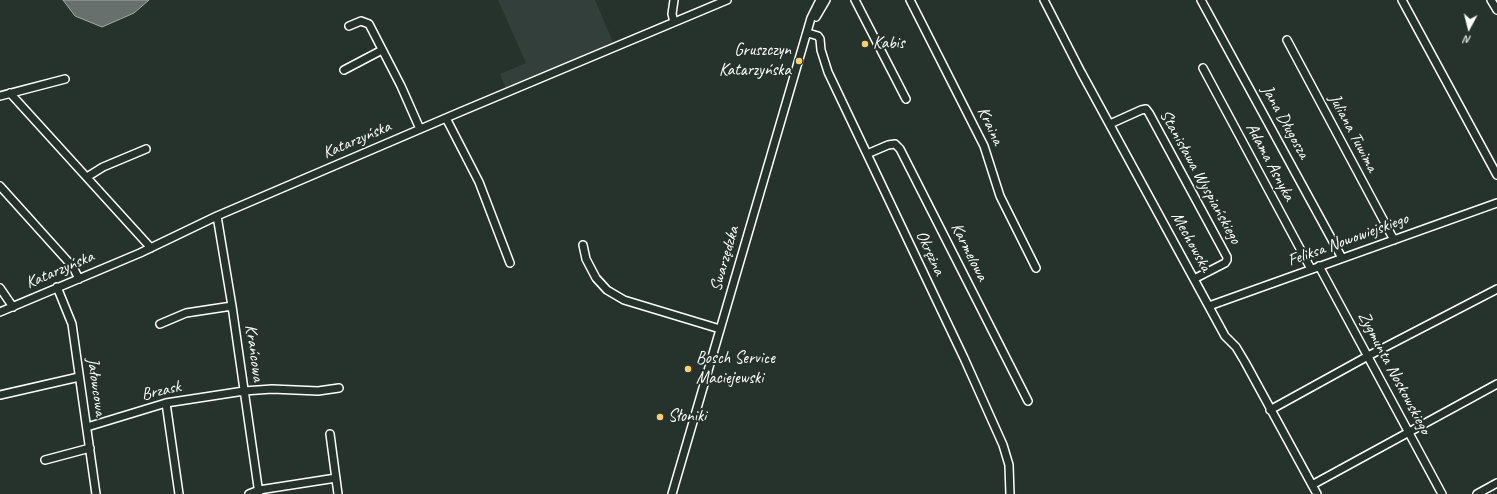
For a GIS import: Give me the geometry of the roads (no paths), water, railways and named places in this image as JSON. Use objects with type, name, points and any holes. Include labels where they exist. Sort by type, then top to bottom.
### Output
[{"type":"street","points":[[674,0],[672,14],[674,22]]},
{"type":"street","name":"Katarzyńska","points":[[0,312],[151,248],[217,216],[727,0]]},
{"type":"street","name":"Swarzędzka","points":[[672,494],[812,18],[820,0]]},
{"type":"street","name":"Swarzędzka","points":[[808,33],[826,0]]},
{"type":"street","points":[[855,0],[906,99]]},
{"type":"street","name":"Kraina","points":[[910,0],[984,146],[1000,196],[1036,268]]},
{"type":"street","name":"Mechowska","points":[[1044,0],[1194,280],[1225,336],[1236,347],[1245,362],[1316,494]]},
{"type":"street","name":"Jana Długosza","points":[[1202,0],[1342,258]]},
{"type":"street","points":[[1402,0],[1497,175]]},
{"type":"street","points":[[1491,0],[1497,10]]},
{"type":"street","points":[[349,26],[361,20],[369,24],[402,86],[420,129]]},
{"type":"street","name":"Okrężna","points":[[808,33],[818,36],[820,39],[821,50],[828,72],[964,358],[1003,445],[1009,464],[1010,494]]},
{"type":"street","name":"Juliana Tuwima","points":[[1287,40],[1394,240]]},
{"type":"street","points":[[344,70],[382,50]]},
{"type":"street","name":"Adama Asnyka","points":[[1202,68],[1311,269]]},
{"type":"street","points":[[0,96],[65,80]]},
{"type":"street","points":[[10,93],[151,248]]},
{"type":"street","name":"Stanisława Wyspiańskiego","points":[[1110,124],[1146,109],[1227,257],[1225,263],[1194,280]]},
{"type":"street","points":[[446,118],[479,182],[510,263]]},
{"type":"street","name":"Karmelowa","points":[[867,154],[888,145],[895,144],[900,149],[1028,401]]},
{"type":"street","points":[[87,177],[103,167],[146,149]]},
{"type":"street","points":[[0,186],[73,267],[79,279]]},
{"type":"street","name":"Feliksa Nowowiejskiego","points":[[1209,306],[1497,203]]},
{"type":"street","name":"Krańcowa","points":[[217,216],[232,306],[259,492]]},
{"type":"street","points":[[583,245],[586,259],[596,278],[607,290],[624,300],[720,329]]},
{"type":"street","name":"Zygmunta Noskowskiego","points":[[1319,266],[1442,494]]},
{"type":"street","name":"Jałowcowa","points":[[57,287],[72,324],[96,494]]},
{"type":"street","points":[[0,288],[13,307]]},
{"type":"street","points":[[1270,410],[1497,288]]},
{"type":"street","points":[[160,324],[186,313],[232,306]]},
{"type":"street","points":[[0,395],[79,377]]},
{"type":"street","points":[[1312,486],[1497,384]]},
{"type":"street","name":"Brzask","points":[[87,427],[166,403],[244,391],[272,389],[318,391],[339,388]]},
{"type":"street","points":[[166,403],[179,494]]},
{"type":"street","points":[[330,434],[338,494]]},
{"type":"street","points":[[45,460],[90,448]]},
{"type":"street","points":[[248,494],[336,478]]},
{"type":"street","points":[[1478,494],[1497,483]]},
{"type":"place","name":"Kabis","points":[[865,44]]},
{"type":"place","name":"Gruszczyn Katarzyńska","points":[[799,61]]},
{"type":"place","name":"Bosch Service Maciejewski","points":[[688,369]]},
{"type":"place","name":"Słoniki","points":[[660,417]]}]
